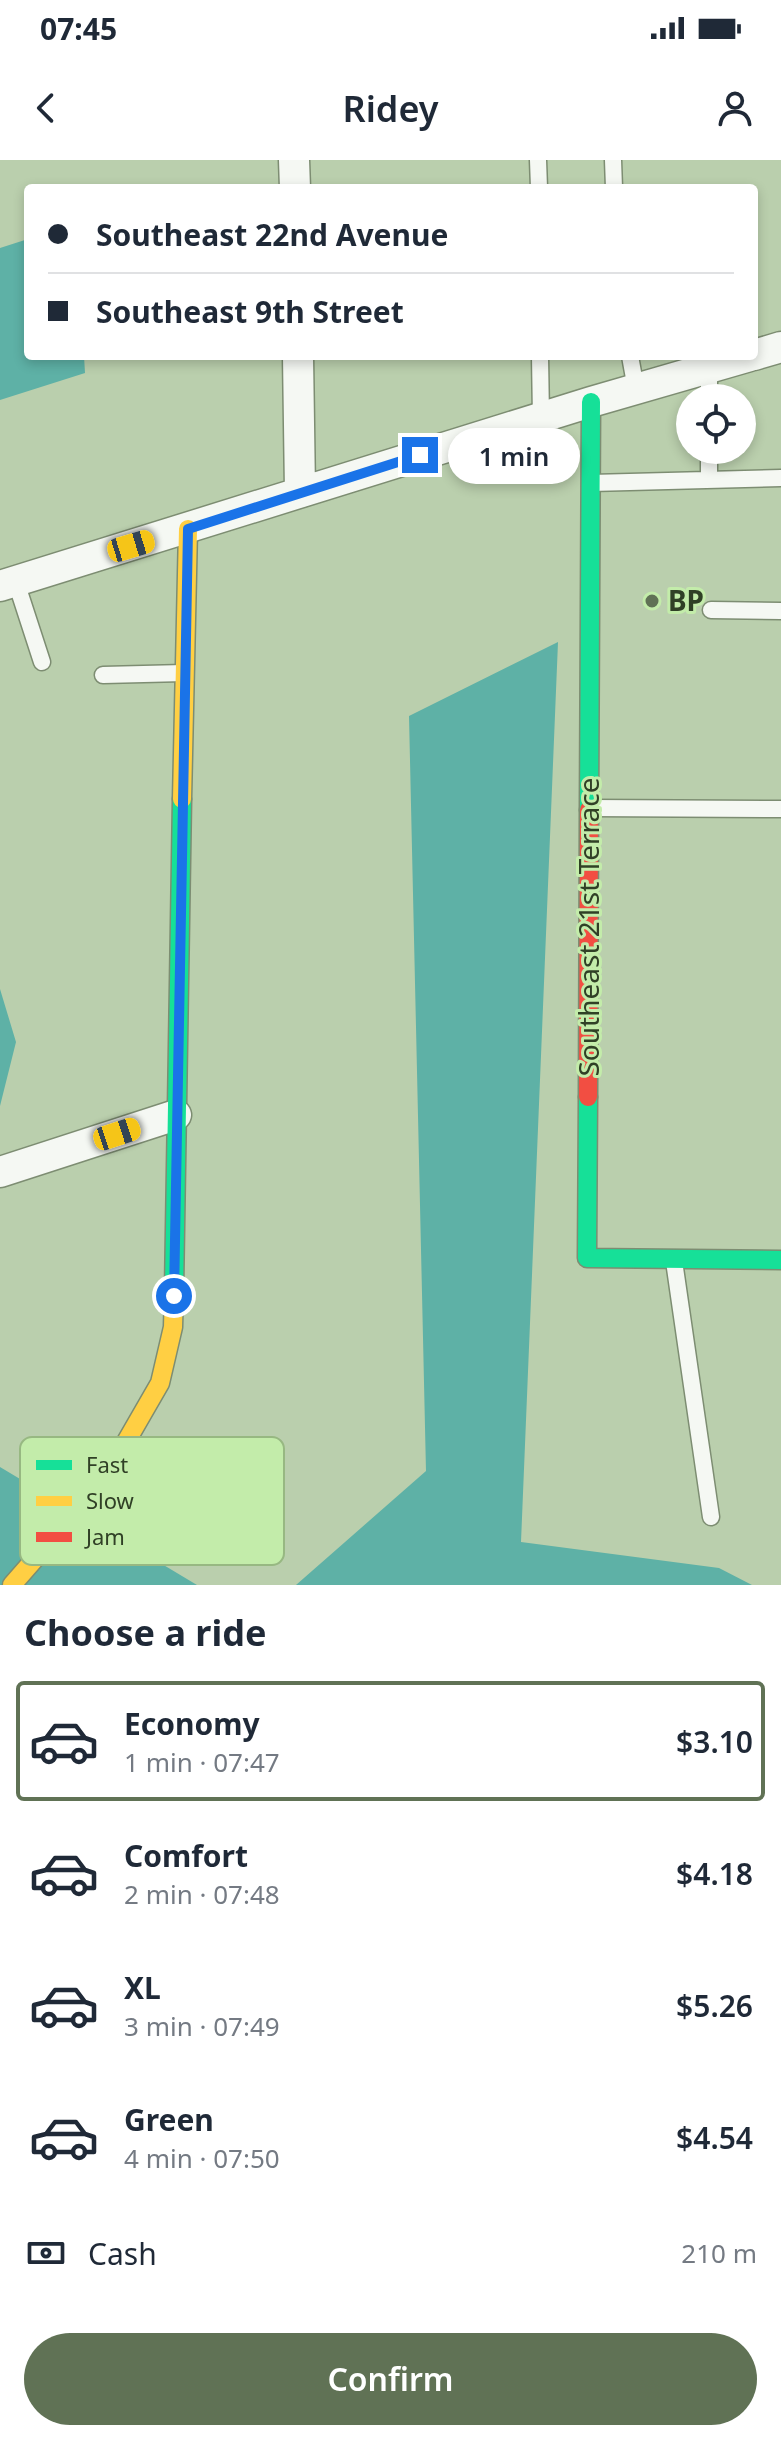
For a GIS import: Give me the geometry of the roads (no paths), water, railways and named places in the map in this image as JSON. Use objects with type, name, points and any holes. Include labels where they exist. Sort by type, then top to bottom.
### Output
[{"type":"street","points":[[294,160],[295,184]]},
{"type":"street","points":[[758,353],[781,347]]},
{"type":"street","points":[[298,360],[300,492]]},
{"type":"street","points":[[8,584],[636,389],[709,383],[744,360]]},
{"type":"street","name":"Southeast 21st Terrace","points":[[591,402],[587,1258],[781,1260]]},
{"type":"street","points":[[129,1437],[160,1383],[173,1327],[188,529]]},
{"type":"street","points":[[0,1172],[176,1115]]},
{"type":"street","points":[[12,1585],[29,1565]]},
{"type":"lane","points":[[538,160],[539,184]]},
{"type":"lane","points":[[613,160],[614,184]]},
{"type":"lane","points":[[540,360],[541,418]]},
{"type":"lane","points":[[631,360],[636,389]]},
{"type":"lane","points":[[709,464],[709,480]]},
{"type":"lane","points":[[591,483],[781,478]]},
{"type":"lane","points":[[8,584],[42,662]]},
{"type":"lane","points":[[711,610],[781,611]]},
{"type":"lane","points":[[103,675],[185,673]]},
{"type":"lane","points":[[589,808],[781,809]]},
{"type":"lane","points":[[674,1259],[711,1517]]},
{"type":"water","points":[[24,240],[24,360],[84,360],[85,373],[0,400],[0,248]]},
{"type":"water","points":[[558,642],[521,1542],[719,1568],[752,1585],[296,1585],[426,1471],[409,716]]},
{"type":"water","points":[[0,989],[16,1042],[0,1106]]},
{"type":"water","points":[[0,1467],[20,1479],[20,1565],[164,1565],[197,1585],[0,1585]]},
{"type":"place","name":"BP","points":[[652,601]]}]
